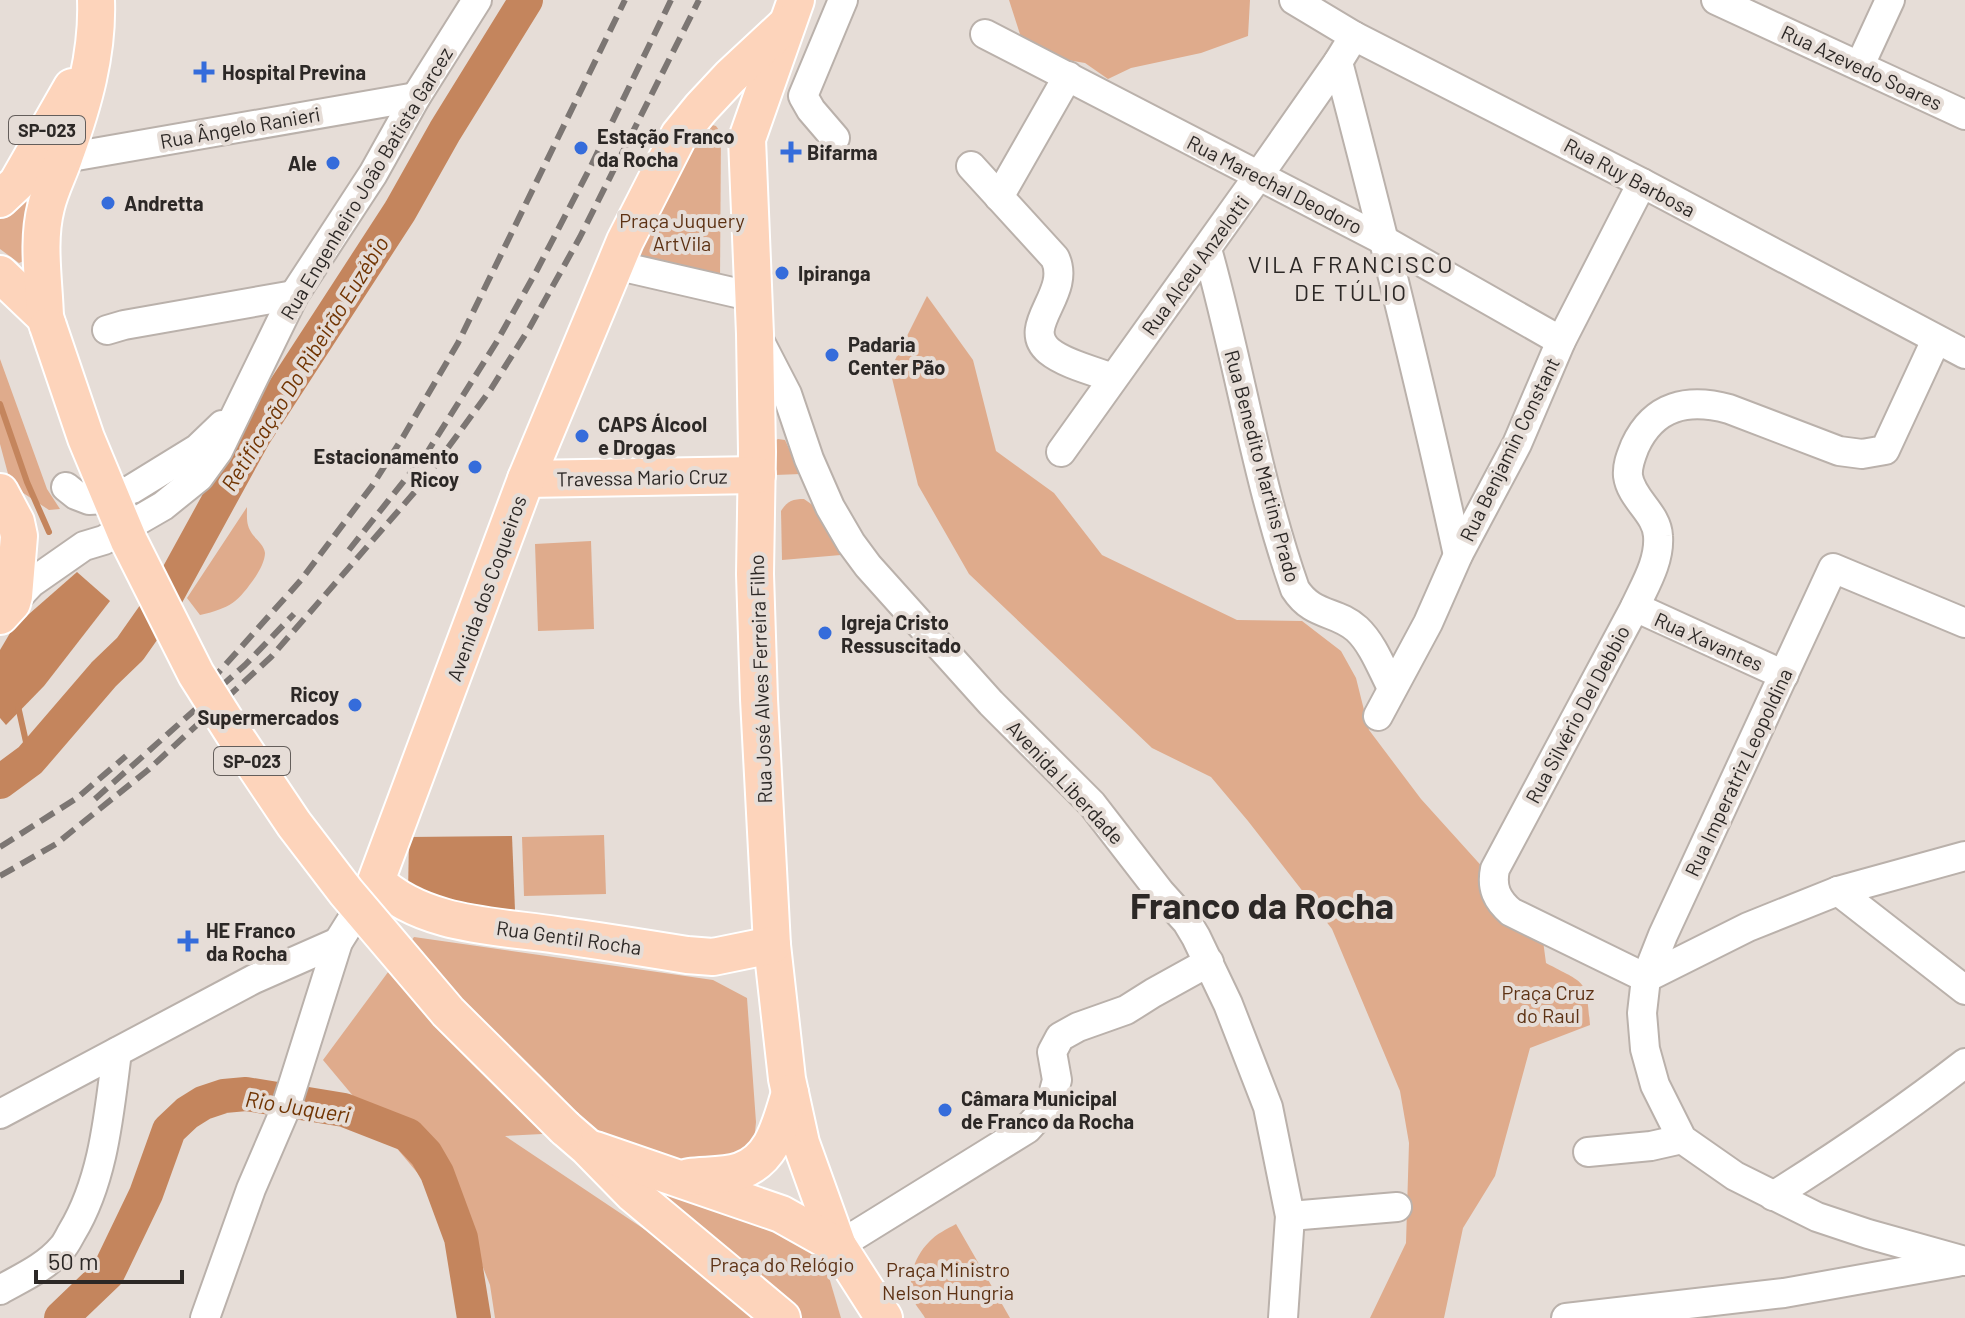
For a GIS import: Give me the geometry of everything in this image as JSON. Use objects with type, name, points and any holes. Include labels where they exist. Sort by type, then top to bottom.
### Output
[{"type":"main road","name":"SP-023","points":[[96,0],[96,34],[88,86],[49,196],[42,226],[46,321],[86,438],[129,541],[196,674],[294,824],[366,916],[448,1012],[633,1194],[782,1318]]},
{"type":"main road","name":"Avenida dos Coqueiros","points":[[376,881],[526,479],[615,265],[679,135],[791,12]]},
{"type":"main road","name":"Rua José Alves Ferreira Filho","points":[[791,12],[747,139],[755,334],[755,574],[772,945],[787,1079],[801,1143],[838,1246],[884,1318]]},
{"type":"main road","name":"SP-023","points":[[0,199],[17,183],[66,96],[93,59]]},
{"type":"main road","points":[[701,108],[729,110],[751,125]]},
{"type":"main road","name":"SP-023","points":[[0,274],[46,321]]},
{"type":"main road","name":"Travessa Mario Cruz","points":[[526,479],[757,475]]},
{"type":"main road","points":[[0,492],[16,522],[19,536],[17,570],[6,610]]},
{"type":"main road","name":"Rua Gentil Rocha","points":[[376,881],[398,900],[418,909],[486,925],[713,957],[772,945]]},
{"type":"main road","points":[[676,1179],[738,1172],[754,1164],[768,1152],[776,1136],[790,1092]]},
{"type":"main road","name":"SP-023","points":[[576,1137],[676,1179],[781,1214],[838,1246]]},
{"type":"main road","points":[[838,1246],[853,1318]]},
{"type":"street","name":"Rua Engenheiro João Batista Garcez","points":[[6,610],[31,583],[84,546],[104,540],[163,506],[199,477],[218,451],[294,295],[373,174],[416,97],[477,0]]},
{"type":"street","points":[[835,138],[803,96],[843,0]]},
{"type":"street","name":"Rua Ruy Barbosa","points":[[1294,0],[1354,36],[1642,183],[1965,354]]},
{"type":"street","name":"Rua Azevedo Soares","points":[[1716,0],[1965,115]]},
{"type":"street","points":[[1860,65],[1890,0]]},
{"type":"street","name":"Rua Marechal Deodoro","points":[[985,34],[1385,241],[1561,341]]},
{"type":"street","name":"Rua Alceu Anzelotti","points":[[1061,452],[1207,249],[1354,36]]},
{"type":"street","points":[[1338,62],[1385,241],[1458,555]]},
{"type":"street","points":[[999,197],[1068,76]]},
{"type":"street","name":"Rua Ângelo Ranieri","points":[[65,158],[416,97]]},
{"type":"street","points":[[971,166],[1058,264],[1060,276],[1040,325],[1040,341],[1058,357],[1113,378]]},
{"type":"street","name":"Rua Benjamin Constant","points":[[1378,716],[1517,444],[1561,341],[1642,183]]},
{"type":"street","name":"Rua Benedito Martins Prado","points":[[1207,249],[1270,510],[1295,589],[1309,606],[1357,629],[1392,688]]},
{"type":"street","points":[[615,265],[754,297]]},
{"type":"street","points":[[107,330],[294,295]]},
{"type":"street","name":"Avenida Liberdade","points":[[755,334],[787,394],[809,459],[830,507],[851,543],[991,703],[1092,804],[1187,922],[1209,962],[1268,1107],[1290,1216],[1283,1318]]},
{"type":"street","name":"Rua Silvério Del Debbio","points":[[1646,978],[1511,912],[1496,896],[1493,879],[1495,869],[1653,568],[1658,531],[1631,486],[1629,461],[1654,417],[1673,407],[1695,404],[1729,409],[1839,451],[1862,454],[1885,450],[1936,340]]},
{"type":"street","name":"Rua Engenheiro João Batista Garcez","points":[[66,487],[89,500],[106,499],[132,489],[197,449],[237,411]]},
{"type":"street","name":"Rua Imperatriz Leopoldina","points":[[1682,1139],[1655,1085],[1645,1049],[1642,1013],[1646,978],[1833,568],[1965,623]]},
{"type":"street","name":"Rua Xavantes","points":[[1635,607],[1784,675]]},
{"type":"street","points":[[1646,978],[1748,927],[1838,891],[1965,856]]},
{"type":"street","name":"Avenida dos Coqueiros","points":[[205,1318],[251,1189],[285,1110],[338,942],[376,881]]},
{"type":"street","points":[[1838,891],[1965,990]]},
{"type":"street","points":[[0,1114],[254,979],[338,942]]},
{"type":"street","points":[[838,1246],[1027,1129],[1047,1107],[1053,1095],[1057,1080],[1052,1052],[1060,1037],[1078,1027],[1126,1010],[1209,962]]},
{"type":"street","points":[[0,1290],[43,1265],[62,1248],[84,1212],[94,1185],[117,1052]]},
{"type":"street","points":[[1773,1196],[1844,1152],[1965,1063]]},
{"type":"street","points":[[1588,1152],[1651,1146],[1682,1139],[1735,1176],[1817,1217],[1963,1261]]},
{"type":"street","points":[[1290,1216],[1397,1207]]},
{"type":"street","points":[[1566,1318],[1784,1293],[1963,1261]]},
{"type":"green space","points":[[1009,0],[1250,0],[1248,36],[1201,53],[1131,68],[1108,79],[1085,63],[1026,53]]},
{"type":"green space","name":"Praça Juquery ArtVila","points":[[705,123],[716,126],[721,133],[720,281],[622,258]]},
{"type":"green space","points":[[19,200],[27,202],[28,259],[19,263],[0,249],[0,213]]},
{"type":"green space","name":"Praça Cruz do Raul","points":[[927,296],[973,360],[996,451],[1054,493],[1102,555],[1237,620],[1302,621],[1341,651],[1356,678],[1369,730],[1421,799],[1542,933],[1546,963],[1582,985],[1590,1025],[1530,1048],[1495,1176],[1463,1228],[1444,1318],[1370,1318],[1406,1243],[1409,1143],[1400,1091],[1332,929],[1211,777],[1152,748],[969,574],[918,485],[890,370]]},
{"type":"green space","points":[[0,359],[47,489],[60,509],[49,510],[11,485],[0,444]]},
{"type":"green space","points":[[785,440],[801,474],[775,475],[774,441]]},
{"type":"green space","points":[[804,499],[814,506],[841,555],[782,560],[781,511],[791,501]]},
{"type":"green space","points":[[247,507],[249,529],[264,550],[262,565],[250,585],[233,603],[200,615],[187,598]]},
{"type":"green space","points":[[591,541],[594,629],[538,631],[535,544]]},
{"type":"green space","points":[[604,835],[606,894],[524,896],[522,837]]},
{"type":"green space","points":[[414,937],[713,980],[747,998],[756,1122],[754,1143],[746,1152],[699,1163],[651,1157],[601,1131],[505,1136],[777,1318],[495,1318],[490,1285],[471,1237],[323,1060]]},
{"type":"green space","name":"Praça do Relógio","points":[[639,1178],[812,1246],[826,1267],[841,1318],[795,1318]]},
{"type":"green space","name":"Praça Ministro Nelson Hungria","points":[[956,1224],[1010,1318],[925,1318],[914,1302],[911,1281],[916,1260],[932,1239]]},
{"type":"shaded area","points":[[77,572],[110,601],[44,686],[6,725],[0,718],[0,650],[13,628]]},
{"type":"shaded area","points":[[512,836],[515,910],[455,906],[408,895],[409,837]]},
{"type":"waterway","name":"Retificação Do Ribeirão Euzébio","points":[[0,782],[30,760],[104,674],[130,649],[163,602],[254,436],[400,211],[526,0]]},
{"type":"waterway","points":[[0,404],[27,482],[49,532]]},
{"type":"waterway","points":[[18,706],[30,760]]},
{"type":"waterway","name":"Rio Juqueri","points":[[61,1318],[108,1273],[146,1194],[169,1130],[203,1103],[224,1096],[246,1094],[344,1110],[408,1135],[426,1154],[437,1173],[461,1238],[474,1318]]},
{"type":"railway","points":[[210,682],[301,580],[372,486],[403,437],[458,343],[625,0]]},
{"type":"railway","points":[[349,550],[428,451],[496,343],[591,166],[671,0]]},
{"type":"railway","points":[[0,876],[56,844],[148,770],[271,657],[420,486],[491,389],[530,327],[580,237],[699,0]]},
{"type":"railway","points":[[95,799],[245,665],[294,614]]},
{"type":"railway","points":[[0,847],[77,798],[126,756]]},
{"type":"place","name":"Hospital Previna","points":[[204,72]]},
{"type":"place","name":"Estação Franco da Rocha","points":[[581,148]]},
{"type":"place","name":"Bifarma","points":[[791,152]]},
{"type":"place","name":"Ale","points":[[333,163]]},
{"type":"place","name":"Andretta","points":[[108,203]]},
{"type":"place","name":"Ipiranga","points":[[782,273]]},
{"type":"place","name":"Padaria Center Pão","points":[[832,355]]},
{"type":"place","name":"CAPS Álcool e Drogas","points":[[582,436]]},
{"type":"place","name":"Estacionamento Ricoy","points":[[475,467]]},
{"type":"place","name":"Igreja Cristo Ressuscitado","points":[[825,633]]},
{"type":"place","name":"Ricoy Supermercados","points":[[355,705]]},
{"type":"place","name":"HE Franco da Rocha","points":[[188,941]]},
{"type":"place","name":"Câmara Municipal de Franco da Rocha","points":[[945,1110]]},
{"type":"district","name":"VILA FRANCISCO DE TÚLIO","points":[[1351,277]]},
{"type":"district","name":"Franco da Rocha","points":[[1262,904]]}]
